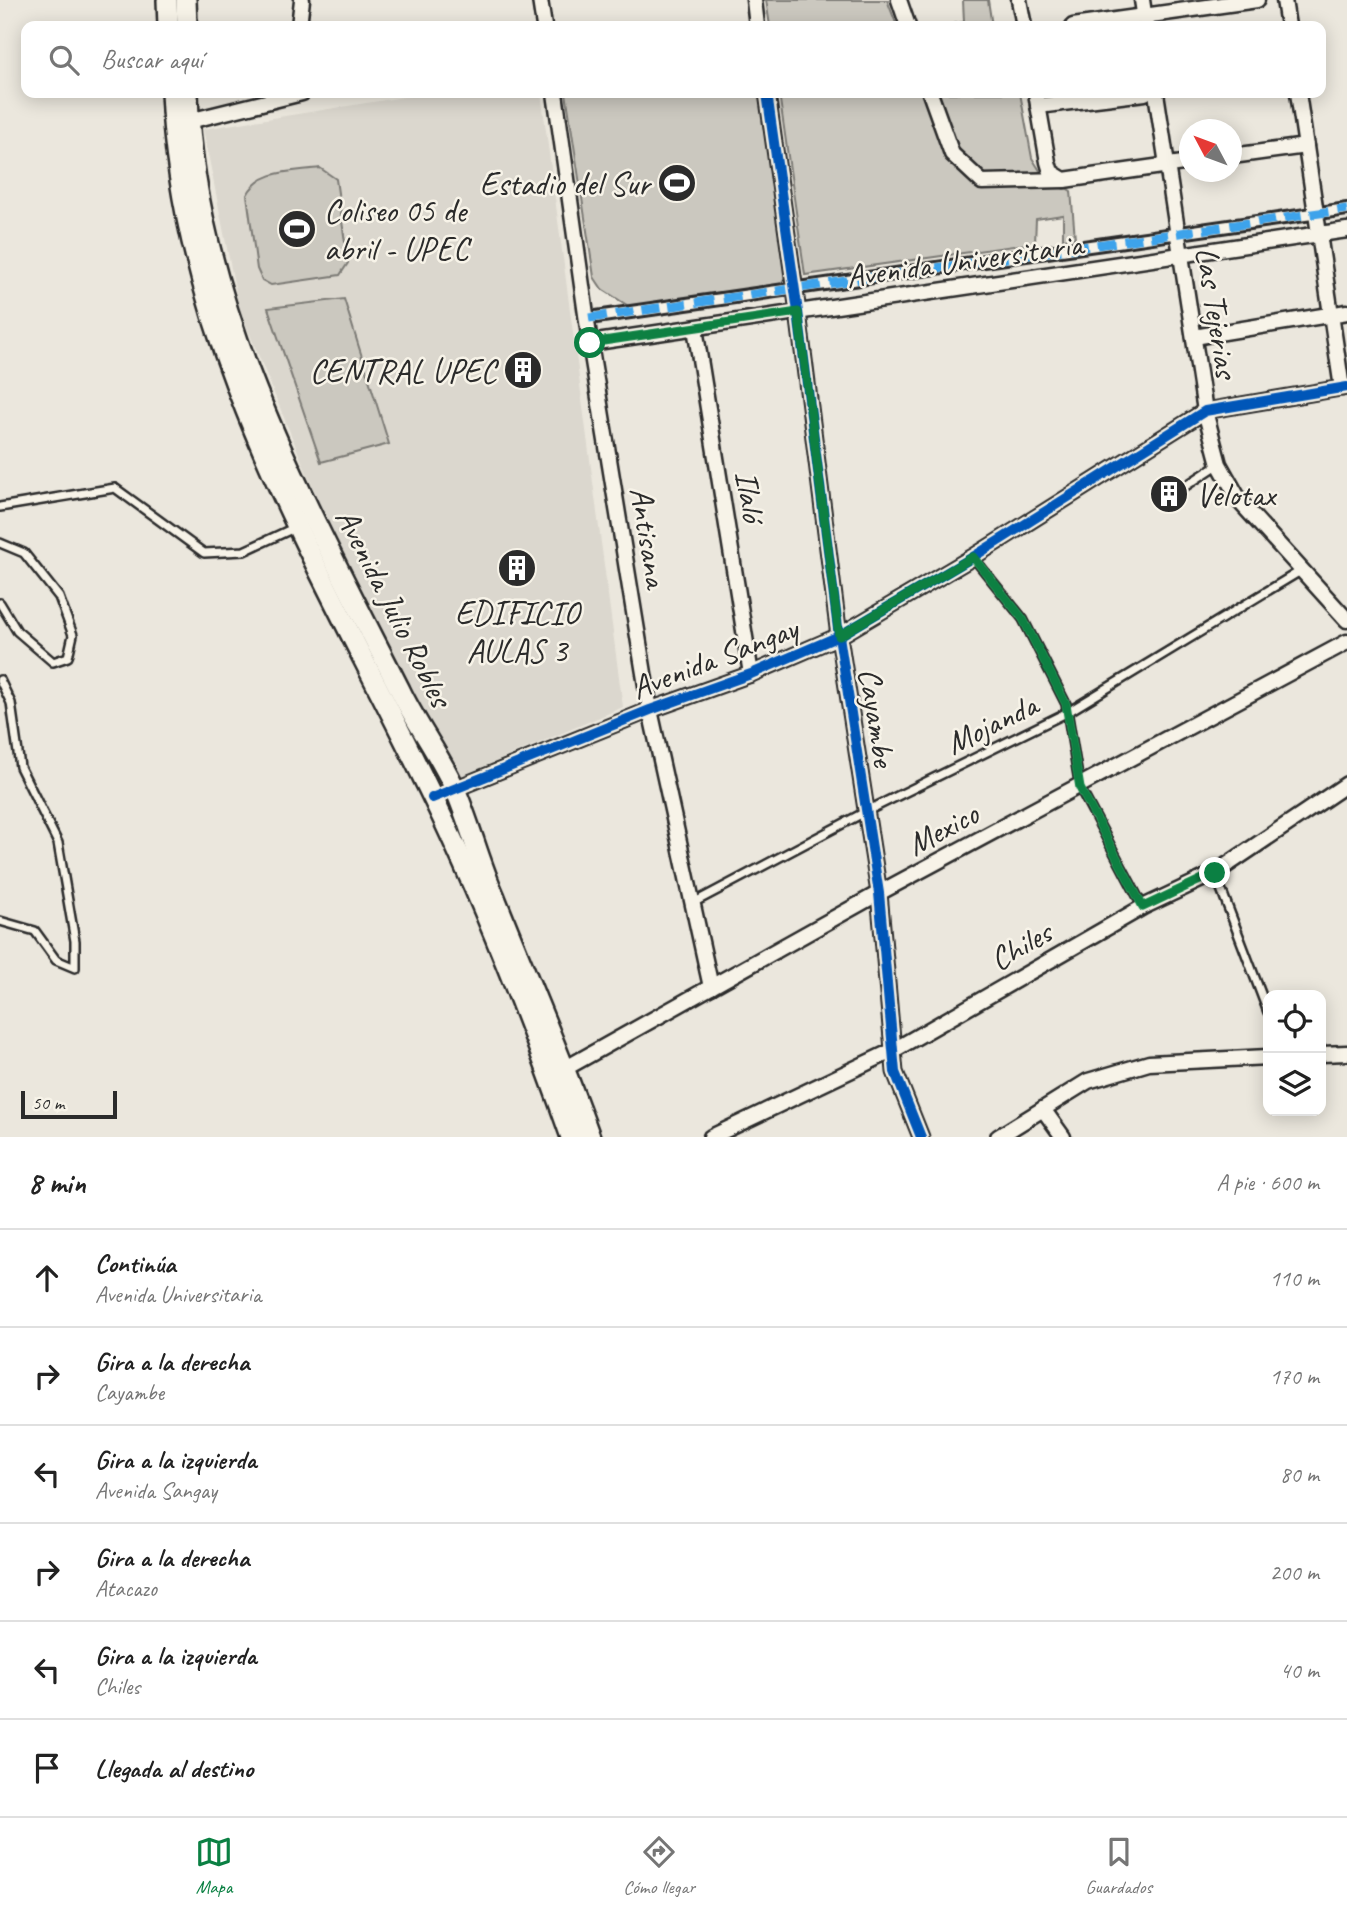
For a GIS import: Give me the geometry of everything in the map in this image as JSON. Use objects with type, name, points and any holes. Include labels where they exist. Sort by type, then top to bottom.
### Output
[{"type":"main road","points":[[167,0],[168,21]]},
{"type":"main road","points":[[186,0],[187,21]]},
{"type":"main road","name":"Avenida Julio Robles","points":[[173,98],[227,310],[257,385],[314,519],[402,695],[454,788],[493,893],[566,1068],[590,1137]]},
{"type":"main road","name":"Avenida Julio Robles","points":[[187,98],[181,123],[184,219],[209,310],[245,410],[296,527],[432,798],[512,979],[570,1137]]},
{"type":"street","points":[[300,21],[302,0]]},
{"type":"street","points":[[540,0],[543,21]]},
{"type":"street","points":[[754,0],[756,21]]},
{"type":"street","points":[[899,0],[906,21]]},
{"type":"street","points":[[1019,0],[1023,21]]},
{"type":"street","points":[[1142,0],[1146,21]]},
{"type":"street","points":[[1151,21],[1257,0]]},
{"type":"street","points":[[1284,0],[1287,21]]},
{"type":"street","points":[[181,123],[276,98]]},
{"type":"street","name":"Antisana","points":[[556,98],[589,318],[590,343],[650,710],[711,987]]},
{"type":"street","name":"Cayambe","points":[[768,98],[839,636],[879,894],[895,1072],[920,1137]]},
{"type":"street","points":[[932,98],[952,154],[982,182],[1064,180],[1179,163]]},
{"type":"street","points":[[1055,98],[1037,99],[1051,172],[1064,180]]},
{"type":"street","name":"Las Tejerias","points":[[1157,98],[1206,411],[1219,464],[1241,503],[1347,620]]},
{"type":"street","points":[[1299,98],[1318,234],[1345,388]]},
{"type":"street","points":[[1242,155],[1306,146]]},
{"type":"street","points":[[589,318],[1347,209]]},
{"type":"street","name":"Avenida Universitaria","points":[[590,343],[1347,230]]},
{"type":"street","points":[[1194,337],[1347,312]]},
{"type":"street","name":"Ilaló","points":[[695,328],[751,674]]},
{"type":"street","name":"Avenida Sangay","points":[[432,798],[650,710],[751,674],[839,636],[973,557],[1206,411],[1345,388]]},
{"type":"street","name":"Mexico","points":[[566,1068],[879,894],[1347,642]]},
{"type":"street","name":"Chiles","points":[[711,1137],[894,1050],[1143,907],[1215,873],[1347,784]]},
{"type":"street","points":[[1326,1054],[1347,1053]]},
{"type":"street","points":[[998,1137],[1088,1081],[1149,1063],[1263,1057]]},
{"type":"street","points":[[1043,1109],[1063,1137]]},
{"type":"lane","points":[[1172,495],[1219,464]]},
{"type":"lane","points":[[0,507],[115,488],[204,553],[244,551],[296,527]]},
{"type":"lane","points":[[0,543],[24,554],[59,597],[73,635],[68,657],[53,662],[17,631],[0,603]]},
{"type":"lane","points":[[973,557],[1023,619],[1068,712],[1080,788],[1143,907]]},
{"type":"lane","name":"Mojanda","points":[[692,904],[867,811],[1068,712],[1302,570]]},
{"type":"lane","points":[[0,680],[11,703],[20,767],[58,843],[75,942],[75,968],[55,960],[35,931],[0,921]]},
{"type":"lane","points":[[1215,873],[1263,999]]},
{"type":"shaded area","points":[[766,0],[887,0],[895,21],[769,21]]},
{"type":"shaded area","points":[[963,0],[988,0],[991,21],[964,21]]},
{"type":"shaded area","points":[[398,98],[542,98],[623,707],[455,779],[394,669],[326,520],[239,308],[203,129]]},
{"type":"shaded area","name":"Estadio del Sur","points":[[567,98],[763,98],[787,274],[781,284],[630,307],[602,289],[594,277]]},
{"type":"shaded area","points":[[780,98],[1021,98],[1032,158],[1042,174],[1071,191],[1075,238],[1063,239],[1063,215],[1036,219],[1035,243],[805,275]]},
{"type":"shaded area","name":"Coliseo 05 de abril - UPEC","points":[[320,168],[336,179],[348,263],[340,275],[271,285],[262,280],[257,269],[247,195],[260,180],[269,176]]},
{"type":"shaded area","points":[[344,299],[389,444],[321,462],[268,308]]},
{"type":"marked path","points":[[589,318],[1347,209]]},
{"type":"cycle path","points":[[768,98],[839,636],[879,893],[895,1072],[921,1137]]},
{"type":"cycle path","points":[[432,798],[650,710],[751,674],[839,636],[973,557],[1205,411],[1347,387]]},
{"type":"place","name":"Estadio del Sur","points":[[677,183]]},
{"type":"place","name":"Coliseo 05 de abril - UPEC","points":[[297,229]]},
{"type":"place","name":"CENTRAL UPEC","points":[[523,370]]},
{"type":"place","name":"Velotax","points":[[1169,494]]},
{"type":"place","name":"EDIFICIO AULAS 3","points":[[517,568]]},
{"type":"route","points":[[590,343],[798,312],[839,636],[973,557],[1023,619],[1066,704],[1080,788],[1143,907],[1215,873]]}]
